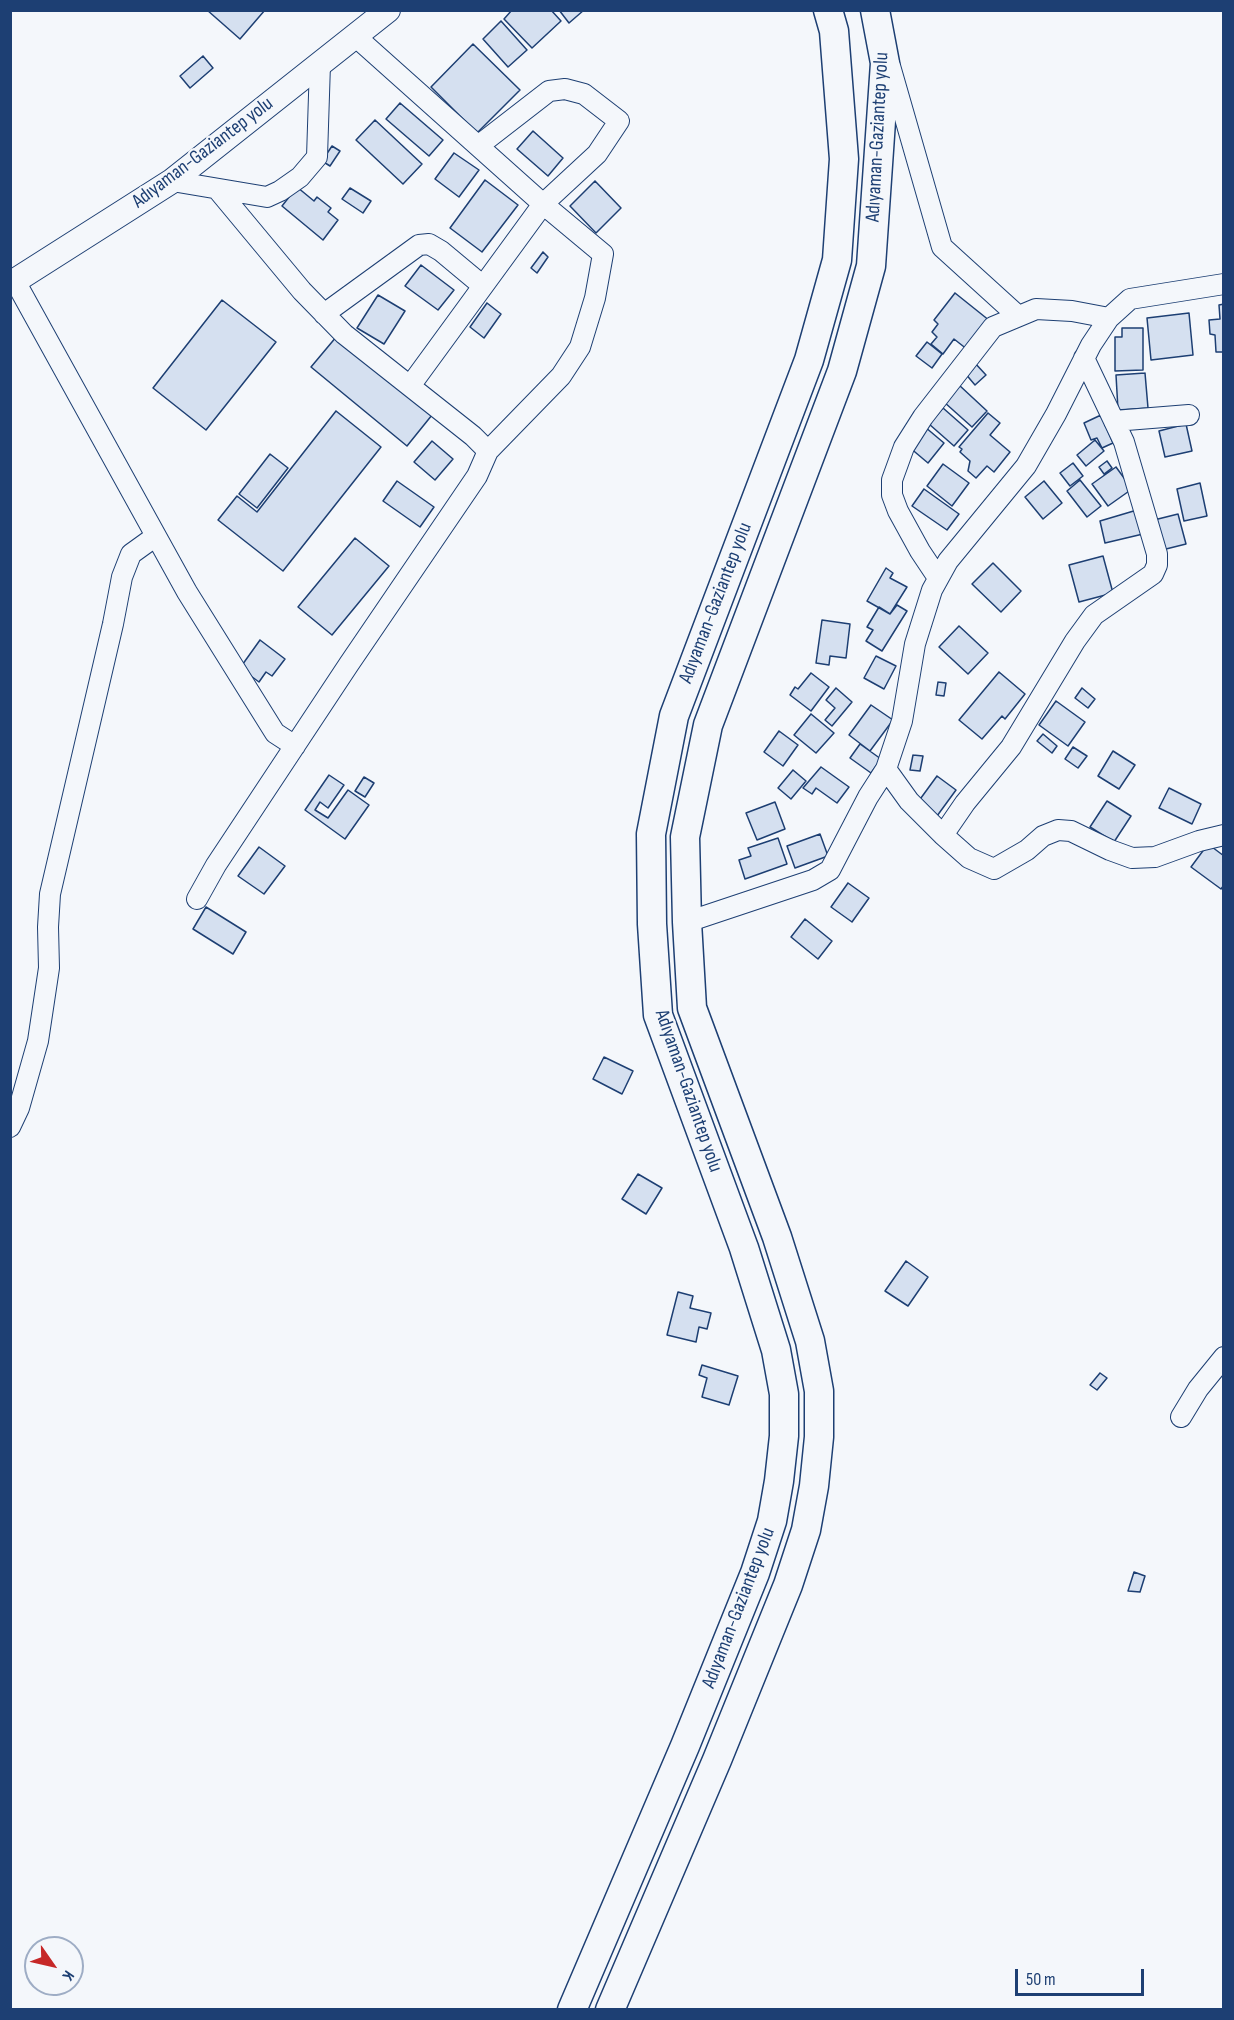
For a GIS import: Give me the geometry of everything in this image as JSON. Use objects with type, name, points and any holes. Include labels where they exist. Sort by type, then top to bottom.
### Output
[{"type":"highway","name":"Adıyaman-Gaziantep yolu","points":[[572,2010],[686,1746],[755,1573],[772,1521],[779,1481],[784,1436],[784,1394],[776,1350],[744,1248],[658,1015],[652,924],[651,834],[674,716],[808,360],[837,260],[844,159],[834,32],[828,10]]},
{"type":"highway","name":"Adıyaman-Gaziantep yolu","points":[[610,2010],[717,1760],[788,1585],[806,1530],[814,1486],[819,1437],[819,1391],[810,1341],[777,1237],[692,1008],[685,837],[708,725],[842,371],[871,266],[885,63],[876,10]]},
{"type":"main road","name":"Adıyaman-Gaziantep yolu","points":[[13,282],[172,181],[386,11]]},
{"type":"street","points":[[197,899],[216,865],[477,476],[488,451],[561,376],[580,346],[595,298],[603,255],[355,36]]},
{"type":"street","points":[[882,40],[942,247],[1018,316]]},
{"type":"street","points":[[172,181],[267,197],[300,177],[317,156],[320,64]]},
{"type":"street","points":[[410,386],[543,204],[597,154],[619,121],[584,93],[565,88],[549,90],[478,146]]},
{"type":"street","points":[[218,190],[324,315],[344,334],[488,451]]},
{"type":"street","points":[[324,315],[419,245],[429,244],[441,251],[483,286]]},
{"type":"street","points":[[13,282],[187,592],[275,733],[295,746]]},
{"type":"street","points":[[687,922],[813,880],[830,870],[868,797],[886,769],[902,721],[915,644],[938,578],[948,561],[1026,466],[1056,414],[1084,358],[1109,318],[1130,299],[1224,284]]},
{"type":"street","points":[[938,578],[931,570],[898,511],[892,495],[892,480],[904,447],[923,417],[993,327],[1036,309],[1072,311],[1109,318]]},
{"type":"street","points":[[943,835],[965,803],[1011,747],[1075,641],[1095,615],[1153,574],[1157,565],[1157,554],[1136,476],[1124,442],[1084,358]]},
{"type":"street","points":[[1114,421],[1189,415]]},
{"type":"street","points":[[10,1128],[20,1108],[38,1041],[49,968],[50,894],[122,577],[130,554],[156,536]]},
{"type":"street","points":[[886,769],[909,801],[943,835],[969,858],[994,869],[1028,850],[1043,836],[1058,830],[1071,831],[1132,858],[1155,856],[1224,835]]},
{"type":"street","points":[[1181,1417],[1198,1389],[1224,1357]]},
{"type":"building","points":[[207,10],[265,10],[240,39]]},
{"type":"building","points":[[512,10],[551,10],[561,21],[532,48],[504,19]]},
{"type":"building","points":[[559,10],[584,10],[569,23]]},
{"type":"building","points":[[501,21],[527,50],[508,67],[483,39]]},
{"type":"building","points":[[473,44],[520,90],[477,133],[431,87]]},
{"type":"building","points":[[203,56],[213,68],[190,88],[180,76]]},
{"type":"building","points":[[400,103],[443,140],[429,156],[386,119]]},
{"type":"building","points":[[375,120],[422,164],[403,184],[356,140]]},
{"type":"building","points":[[533,131],[563,158],[548,176],[517,149]]},
{"type":"building","points":[[332,146],[340,151],[330,166],[322,161]]},
{"type":"building","points":[[454,153],[479,170],[459,197],[435,179]]},
{"type":"building","points":[[485,180],[518,205],[482,252],[450,228]]},
{"type":"building","points":[[595,181],[621,208],[596,233],[570,206]]},
{"type":"building","points":[[297,187],[314,201],[317,197],[331,208],[328,212],[338,220],[323,240],[282,206]]},
{"type":"building","points":[[350,188],[371,201],[363,213],[342,199]]},
{"type":"building","points":[[543,252],[548,257],[537,273],[531,268]]},
{"type":"building","points":[[421,265],[454,290],[438,310],[405,286]]},
{"type":"building","points":[[955,293],[990,321],[968,350],[954,339],[943,354],[931,344],[937,337],[932,332],[938,324],[934,320]]},
{"type":"building","points":[[378,295],[405,311],[384,344],[357,328]]},
{"type":"building","points":[[222,300],[276,342],[206,430],[153,388]]},
{"type":"building","points":[[487,303],[501,314],[484,338],[470,327]]},
{"type":"building","points":[[1224,304],[1224,352],[1216,352],[1215,335],[1210,334],[1209,320],[1220,319],[1219,305]]},
{"type":"building","points":[[1189,313],[1193,355],[1151,360],[1147,318]]},
{"type":"building","points":[[1122,328],[1143,328],[1143,370],[1115,371],[1115,337],[1122,337]]},
{"type":"building","points":[[337,336],[432,415],[407,446],[311,367]]},
{"type":"building","points":[[927,342],[942,354],[932,368],[916,356]]},
{"type":"building","points":[[974,362],[986,375],[975,385],[964,372]]},
{"type":"building","points":[[1145,373],[1148,408],[1118,410],[1116,375]]},
{"type":"building","points":[[959,385],[987,411],[972,427],[944,402]]},
{"type":"building","points":[[943,408],[968,430],[954,446],[929,424]]},
{"type":"building","points":[[336,411],[381,447],[283,571],[218,520],[237,496],[257,512]]},
{"type":"building","points":[[988,413],[1000,423],[990,435],[1010,452],[994,472],[987,466],[976,478],[968,471],[970,461],[960,452],[962,449],[959,447]]},
{"type":"building","points":[[1101,415],[1113,443],[1102,448],[1097,438],[1091,440],[1084,423]]},
{"type":"building","points":[[1186,424],[1192,451],[1165,457],[1159,431]]},
{"type":"building","points":[[925,427],[944,443],[928,463],[909,447]]},
{"type":"building","points":[[1095,440],[1104,451],[1086,466],[1077,455]]},
{"type":"building","points":[[432,441],[453,459],[435,480],[414,462]]},
{"type":"building","points":[[270,454],[288,468],[257,508],[239,494]]},
{"type":"building","points":[[1107,461],[1112,468],[1104,474],[1099,467]]},
{"type":"building","points":[[1073,463],[1083,476],[1070,486],[1060,473]]},
{"type":"building","points":[[943,464],[969,483],[952,506],[927,486]]},
{"type":"building","points":[[1116,467],[1132,489],[1108,506],[1092,484]]},
{"type":"building","points":[[1080,480],[1101,506],[1087,517],[1067,491]]},
{"type":"building","points":[[397,481],[434,507],[420,527],[383,501]]},
{"type":"building","points":[[1044,481],[1062,503],[1043,519],[1025,497]]},
{"type":"building","points":[[1200,483],[1207,516],[1184,521],[1177,489]]},
{"type":"building","points":[[924,489],[959,514],[947,530],[912,506]]},
{"type":"building","points":[[1137,510],[1143,534],[1105,543],[1100,521]]},
{"type":"building","points":[[1178,514],[1186,544],[1162,550],[1154,520]]},
{"type":"building","points":[[355,538],[389,566],[332,635],[298,607]]},
{"type":"building","points":[[1103,556],[1113,593],[1079,602],[1069,565]]},
{"type":"building","points":[[993,563],[1021,591],[1001,612],[972,584]]},
{"type":"building","points":[[886,568],[893,573],[890,578],[907,587],[890,614],[867,601]]},
{"type":"building","points":[[897,605],[907,611],[882,651],[866,641],[873,630],[867,627],[879,607],[890,614]]},
{"type":"building","points":[[822,620],[850,624],[846,658],[830,656],[829,665],[816,663]]},
{"type":"building","points":[[959,626],[988,653],[968,674],[939,647]]},
{"type":"building","points":[[260,640],[285,659],[272,676],[266,672],[259,682],[240,668]]},
{"type":"building","points":[[876,656],[896,666],[884,689],[864,678]]},
{"type":"building","points":[[999,672],[1025,694],[1005,719],[1002,716],[982,739],[959,720]]},
{"type":"building","points":[[811,673],[829,687],[811,711],[790,695],[795,687],[798,689]]},
{"type":"building","points":[[938,682],[946,683],[944,696],[936,695]]},
{"type":"building","points":[[836,688],[852,702],[832,726],[825,720],[835,708],[826,700]]},
{"type":"building","points":[[1082,688],[1095,699],[1088,708],[1075,698]]},
{"type":"building","points":[[1056,701],[1085,722],[1068,746],[1039,725]]},
{"type":"building","points":[[871,705],[893,720],[870,751],[849,735]]},
{"type":"building","points":[[811,714],[834,733],[816,753],[794,735]]},
{"type":"building","points":[[779,731],[798,745],[783,766],[764,752]]},
{"type":"building","points":[[1043,734],[1057,746],[1052,753],[1037,741]]},
{"type":"building","points":[[860,744],[881,759],[871,773],[850,758]]},
{"type":"building","points":[[1073,747],[1087,756],[1078,768],[1065,759]]},
{"type":"building","points":[[1113,751],[1135,765],[1119,789],[1098,776]]},
{"type":"building","points":[[913,755],[923,756],[920,771],[910,770]]},
{"type":"building","points":[[821,767],[849,787],[837,803],[816,788],[812,794],[803,788]]},
{"type":"building","points":[[793,770],[806,781],[791,799],[778,788]]},
{"type":"building","points":[[329,775],[344,785],[328,808],[320,802],[315,810],[328,818],[348,790],[369,805],[345,839],[305,810]]},
{"type":"building","points":[[937,776],[956,790],[937,816],[918,802]]},
{"type":"building","points":[[364,777],[374,783],[365,797],[355,791]]},
{"type":"building","points":[[1169,788],[1201,804],[1192,824],[1159,808]]},
{"type":"building","points":[[1107,801],[1131,816],[1114,842],[1090,827]]},
{"type":"building","points":[[775,802],[785,829],[757,840],[746,813]]},
{"type":"building","points":[[820,834],[828,856],[795,868],[787,846]]},
{"type":"building","points":[[778,838],[787,864],[745,879],[739,860],[751,856],[748,848]]},
{"type":"building","points":[[1208,844],[1224,856],[1224,885],[1221,889],[1191,867]]},
{"type":"building","points":[[259,847],[285,866],[264,894],[238,876]]},
{"type":"building","points":[[848,883],[869,898],[852,922],[831,907]]},
{"type":"building","points":[[206,907],[246,932],[233,954],[193,929]]},
{"type":"building","points":[[805,919],[832,941],[818,959],[791,937]]},
{"type":"building","points":[[604,1057],[633,1071],[622,1094],[593,1079]]},
{"type":"building","points":[[638,1174],[662,1188],[646,1214],[622,1199]]},
{"type":"building","points":[[906,1261],[928,1277],[908,1306],[885,1291]]},
{"type":"building","points":[[678,1292],[693,1296],[690,1308],[711,1313],[707,1329],[699,1327],[696,1342],[667,1335]]},
{"type":"building","points":[[702,1365],[738,1376],[729,1405],[702,1397],[707,1378],[699,1375]]},
{"type":"building","points":[[1100,1373],[1107,1378],[1097,1390],[1090,1385]]},
{"type":"building","points":[[1134,1572],[1145,1576],[1140,1592],[1128,1591]]}]
